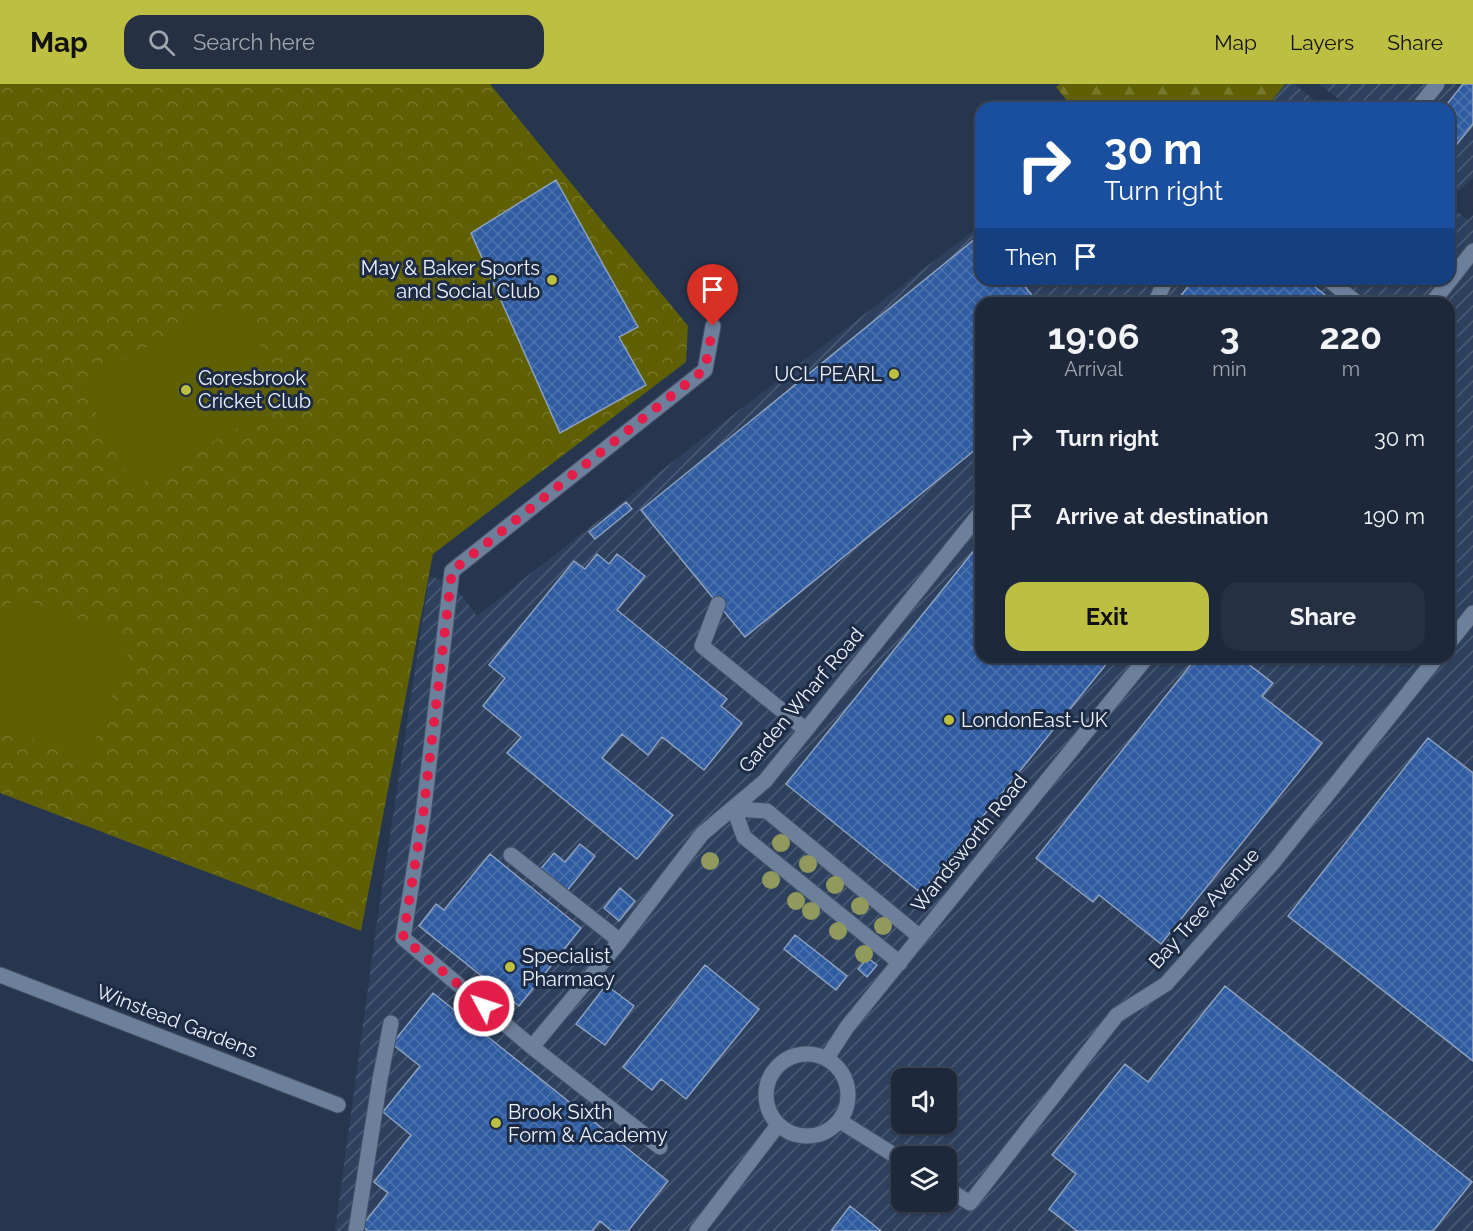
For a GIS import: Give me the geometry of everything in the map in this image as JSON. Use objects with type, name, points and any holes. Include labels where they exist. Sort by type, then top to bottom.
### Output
[{"type":"street","points":[[1423,102],[1437,84]]},
{"type":"street","points":[[1455,274],[1473,251]]},
{"type":"street","points":[[1335,285],[1350,297]]},
{"type":"street","points":[[1437,297],[1446,285]]},
{"type":"street","points":[[660,1148],[532,1047],[403,938],[423,815],[452,571],[705,369],[713,326]]},
{"type":"street","name":"Garden Wharf Road","points":[[532,1047],[620,941],[702,834],[765,781],[975,519]]},
{"type":"street","points":[[717,604],[702,646],[806,730]]},
{"type":"street","points":[[1455,635],[1473,613]]},
{"type":"street","name":"Wandsworth Road","points":[[826,1058],[847,1027],[1142,663]]},
{"type":"street","name":"Bay Tree Avenue","points":[[957,1195],[970,1203],[1117,1015],[1166,984],[1272,864],[1432,663]]},
{"type":"street","points":[[900,963],[744,837],[734,809],[767,811],[920,937]]},
{"type":"street","points":[[511,855],[620,941]]},
{"type":"street","name":"Winstead Gardens","points":[[0,975],[338,1105]]},
{"type":"street","points":[[356,1231],[391,1023]]},
{"type":"street","points":[[801,1054],[814,1054],[826,1058],[840,1070],[848,1086],[848,1105],[840,1121],[830,1130],[817,1136],[796,1135],[778,1125],[770,1114],[766,1102],[766,1088],[770,1076],[778,1065],[801,1054]]},
{"type":"street","points":[[840,1121],[891,1153]]},
{"type":"street","points":[[697,1231],[778,1125]]},
{"type":"shaded area","points":[[1285,84],[1294,84],[1317,102],[1271,102]]},
{"type":"shaded area","points":[[1319,84],[1473,84],[1473,178],[1459,191],[1455,188],[1455,102],[1342,102]]},
{"type":"shaded area","points":[[1455,210],[1468,220],[1473,215],[1473,1231],[335,1231],[377,922],[429,577],[451,581],[477,616],[712,431],[975,230],[975,285],[1455,285]]},
{"type":"green space","points":[[0,84],[490,84],[688,326],[686,362],[433,554],[361,931],[0,793]]},
{"type":"green space","points":[[1060,84],[1285,84],[1271,102],[1068,102],[1056,87]]},
{"type":"green space","name":"Goresbrook Cricket Club","points":[[234,299],[291,398],[132,488],[82,383]]},
{"type":"green space","points":[[14,595],[133,641],[87,761],[0,727],[0,632]]},
{"type":"building","points":[[1463,84],[1473,84],[1473,124],[1455,146],[1455,102],[1449,102]]},
{"type":"building","name":"May & Baker Sports and Social Club","points":[[556,180],[638,327],[619,337],[646,385],[560,433],[471,233]]},
{"type":"building","name":"UCL PEARL","points":[[975,239],[975,285],[1024,285],[1033,297],[975,297],[975,450],[745,637],[641,510]]},
{"type":"building","points":[[1189,285],[1312,285],[1328,297],[1180,297]]},
{"type":"building","points":[[626,502],[632,509],[595,539],[589,532]]},
{"type":"building","name":"LondonEast-UK","points":[[975,549],[975,663],[1107,663],[921,893],[786,784]]},
{"type":"building","points":[[597,554],[609,564],[617,554],[645,576],[617,610],[727,699],[721,706],[742,723],[704,770],[662,737],[648,755],[622,734],[602,758],[673,815],[637,859],[507,753],[521,737],[483,706],[505,678],[489,665],[574,561],[585,569]]},
{"type":"building","points":[[1192,663],[1247,663],[1273,683],[1262,696],[1322,743],[1161,944],[1099,895],[1093,902],[1036,858]]},
{"type":"building","points":[[1428,738],[1473,773],[1473,1061],[1288,916]]},
{"type":"building","points":[[580,844],[595,856],[566,892],[539,871],[554,853],[565,862]]},
{"type":"building","name":"Specialist Pharmacy","points":[[490,854],[581,928],[519,1006],[419,926],[436,904],[444,910]]},
{"type":"building","points":[[620,888],[635,901],[619,921],[604,908]]},
{"type":"building","points":[[795,935],[847,976],[836,990],[784,949]]},
{"type":"building","points":[[868,958],[877,965],[867,977],[858,969]]},
{"type":"building","points":[[705,965],[759,1009],[686,1099],[661,1079],[652,1090],[623,1067]]},
{"type":"building","points":[[606,985],[634,1006],[605,1045],[576,1024]]},
{"type":"building","points":[[1225,986],[1472,1182],[1433,1231],[1077,1231],[1049,1209],[1076,1174],[1052,1155],[1125,1064],[1148,1082]]},
{"type":"building","name":"Brook Sixth Form & Academy","points":[[433,993],[668,1181],[628,1231],[612,1231],[600,1221],[592,1231],[368,1231],[362,1226],[388,1193],[374,1182],[411,1135],[383,1112],[420,1066],[392,1044]]},
{"type":"building","points":[[850,1206],[881,1231],[831,1231]]},
{"type":"place","name":"May & Baker Sports and Social Club","points":[[552,280]]},
{"type":"place","name":"UCL PEARL","points":[[894,374]]},
{"type":"place","name":"Goresbrook Cricket Club","points":[[186,390]]},
{"type":"place","name":"LondonEast-UK","points":[[949,720]]},
{"type":"place","name":"Specialist Pharmacy","points":[[510,967]]},
{"type":"place","name":"Brook Sixth Form & Academy","points":[[496,1123]]},
{"type":"route","points":[[484,1006],[403,938],[423,815],[452,571],[705,369],[713,326]]}]
